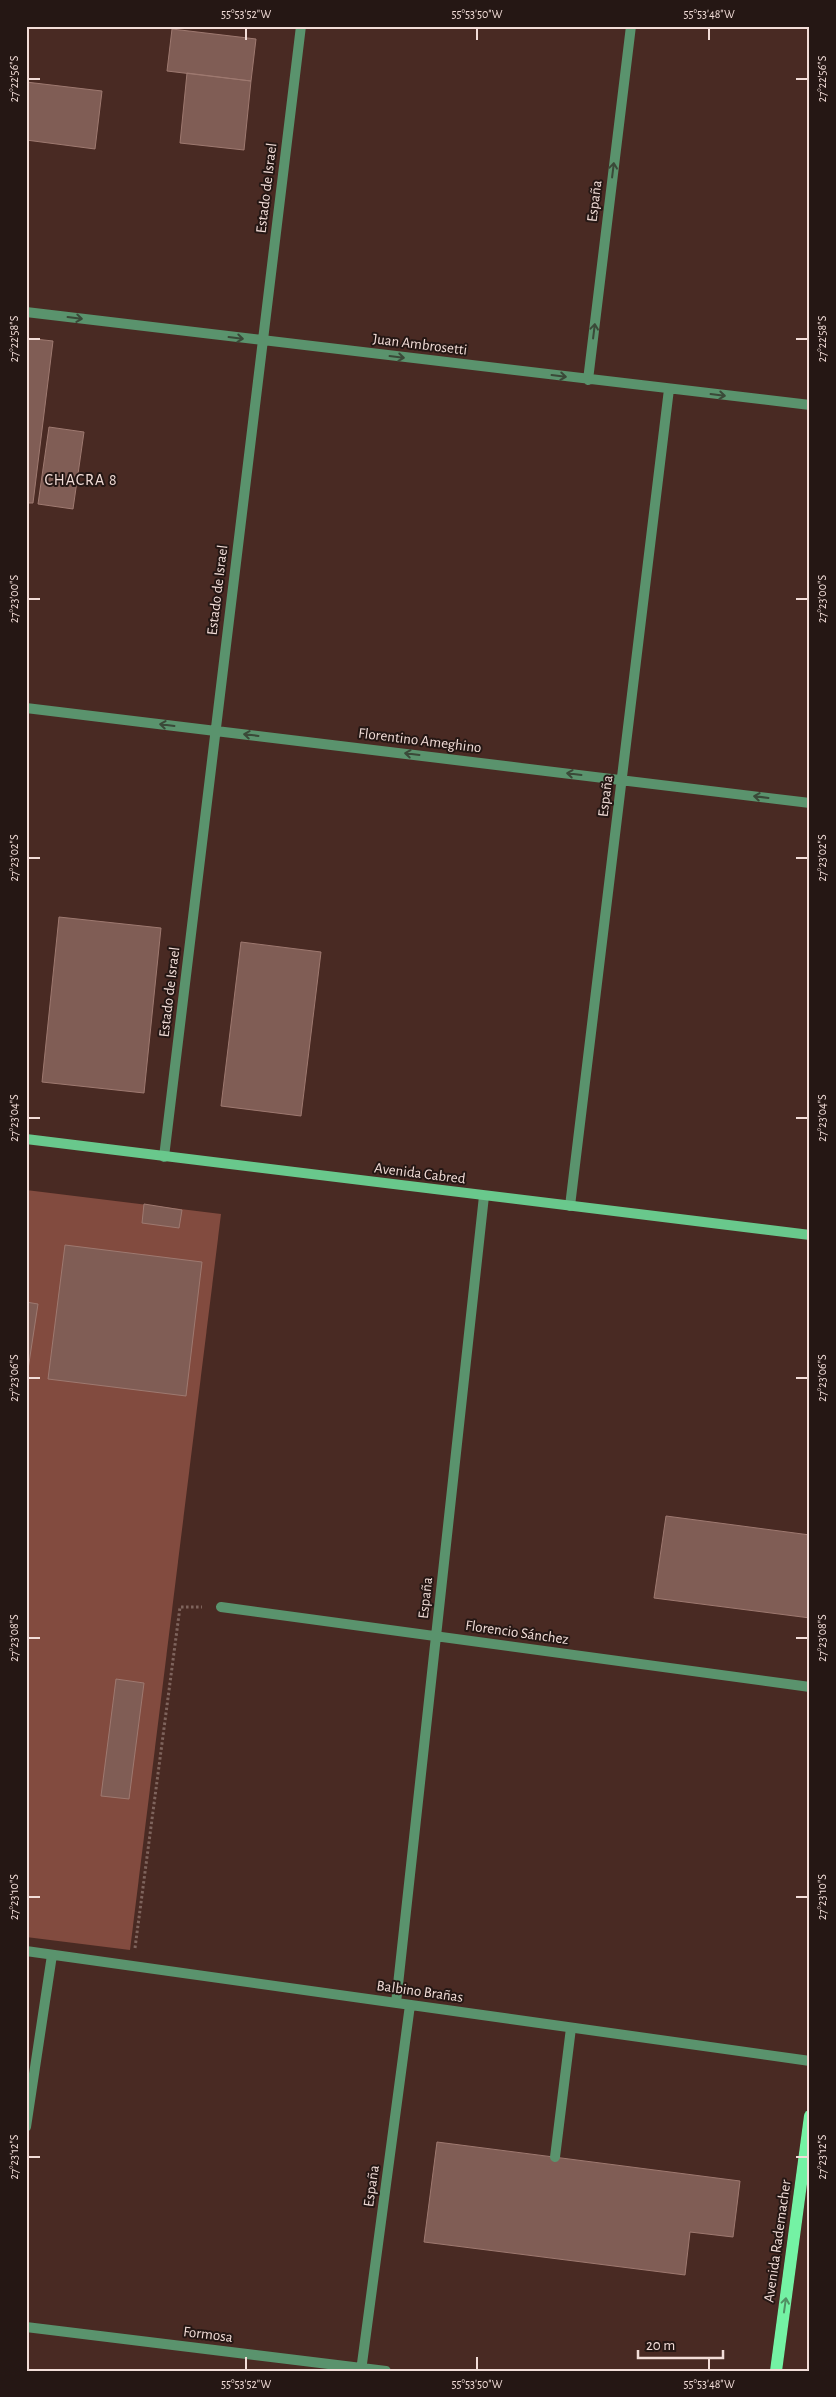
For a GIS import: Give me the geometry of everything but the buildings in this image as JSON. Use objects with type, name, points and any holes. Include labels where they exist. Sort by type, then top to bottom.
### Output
[{"type":"main road","name":"Avenida Cabred","points":[[26,1139],[810,1235]]},
{"type":"main road","name":"Avenida Rademacher","points":[[776,2371],[810,2116]]},
{"type":"street","name":"Estado de Israel","points":[[164,1157],[301,26]]},
{"type":"street","name":"España","points":[[588,380],[631,26]]},
{"type":"street","name":"Juan Ambrosetti","points":[[26,312],[810,405]]},
{"type":"street","name":"España","points":[[570,1206],[670,389]]},
{"type":"street","name":"Florentino Ameghino","points":[[26,708],[810,803]]},
{"type":"street","name":"España","points":[[396,2003],[484,1196]]},
{"type":"street","name":"Florencio Sánchez","points":[[221,1608],[810,1687]]},
{"type":"street","name":"Balbino Brañas","points":[[26,1951],[810,2061]]},
{"type":"street","points":[[26,2127],[52,1955]]},
{"type":"street","name":"España","points":[[362,2369],[410,2005]]},
{"type":"street","points":[[555,2157],[571,2028]]},
{"type":"street","name":"Formosa","points":[[26,2326],[386,2371]]},
{"type":"path","points":[[132,1966],[180,1607],[221,1608]]},
{"type":"shaded area","points":[[26,1190],[221,1214],[130,1950],[26,1937]]},
{"type":"district","name":"CHACRA 8","points":[[81,479]]}]
